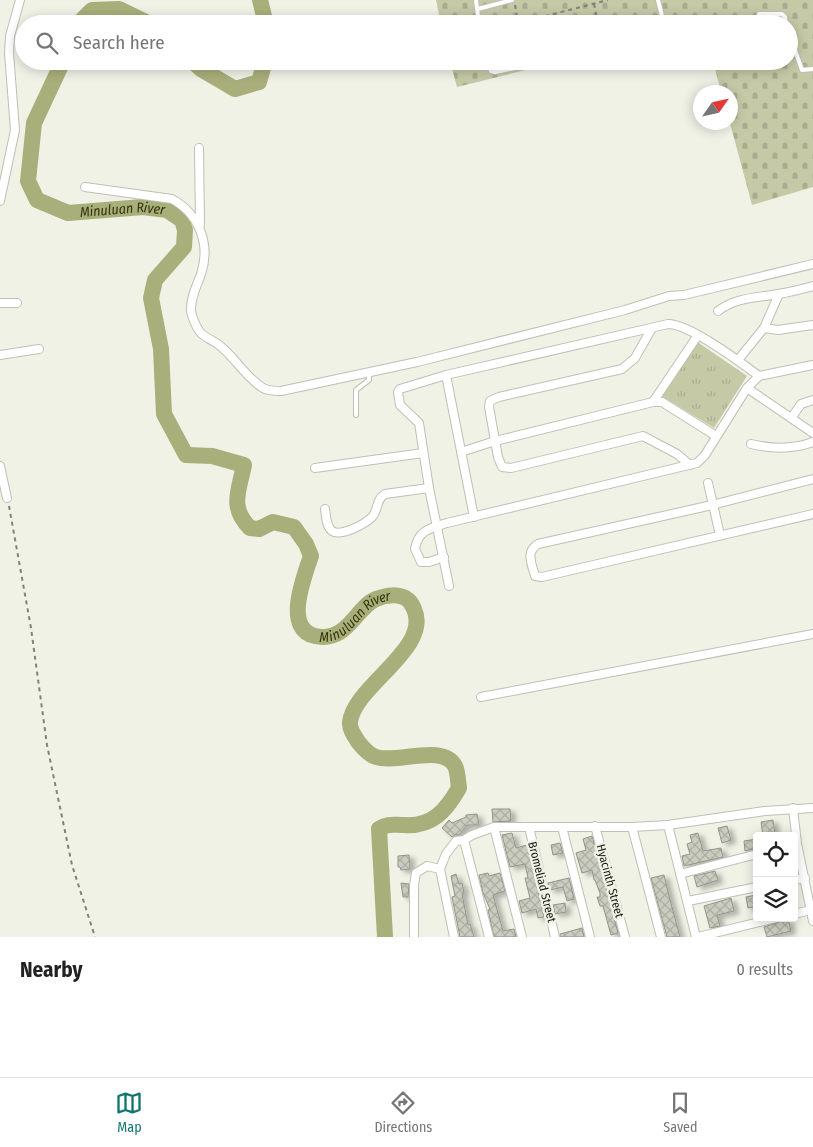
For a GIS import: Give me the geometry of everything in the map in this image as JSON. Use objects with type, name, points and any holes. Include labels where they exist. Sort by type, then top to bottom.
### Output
[{"type":"street","points":[[16,15],[20,0]]},
{"type":"street","points":[[0,201],[15,130],[9,53],[10,36],[15,18]]},
{"type":"street","points":[[199,148],[200,227],[204,263],[191,311],[199,332],[220,345],[251,378],[263,388],[271,391],[281,391],[369,373],[480,347],[625,310],[669,296],[684,295],[813,264]]},
{"type":"street","points":[[85,187],[172,199],[190,212],[200,227]]},
{"type":"street","points":[[718,311],[733,302],[752,297],[779,294],[813,286]]},
{"type":"street","points":[[738,360],[764,328],[779,294]]},
{"type":"street","points":[[0,303],[17,303]]},
{"type":"street","points":[[449,586],[429,488],[419,423],[400,405],[398,392],[404,387],[446,375],[674,324],[698,335],[738,360],[759,376]]},
{"type":"street","points":[[764,328],[778,330],[813,325]]},
{"type":"street","points":[[652,328],[635,358],[622,369],[490,401],[488,407],[498,457],[502,467],[505,469],[644,436],[677,454],[690,465]]},
{"type":"street","points":[[653,402],[698,335]]},
{"type":"street","points":[[0,356],[39,349]]},
{"type":"street","points":[[444,558],[421,562],[414,549],[421,533],[437,526],[697,463],[701,460],[747,388],[759,376],[813,365]]},
{"type":"street","points":[[446,375],[474,517]]},
{"type":"street","points":[[747,388],[813,433]]},
{"type":"street","points":[[792,417],[802,404],[813,400]]},
{"type":"street","points":[[461,452],[495,440],[653,402],[662,402],[716,436]]},
{"type":"street","points":[[751,444],[772,449],[798,447],[813,442]]},
{"type":"street","points":[[316,468],[423,453]]},
{"type":"street","points":[[0,466],[7,498]]},
{"type":"street","points":[[813,479],[712,505],[538,544],[529,553],[535,576],[538,578],[813,514]]},
{"type":"street","points":[[708,483],[720,536]]},
{"type":"street","points":[[325,509],[326,521],[332,530],[337,533],[356,527],[373,516],[376,511],[377,502],[385,494],[429,488]]},
{"type":"street","points":[[481,697],[813,634]]},
{"type":"street","points":[[454,937],[440,869],[448,848],[456,841],[464,840],[494,827],[632,827],[668,825],[792,808],[813,808]]},
{"type":"street","points":[[792,808],[795,832]]},
{"type":"street","points":[[668,825],[697,937],[759,922]]},
{"type":"street","name":"Hyacinth Street","points":[[595,826],[625,937]]},
{"type":"street","points":[[494,827],[522,937]]},
{"type":"street","name":"Bromeliad Street","points":[[529,827],[555,937]]},
{"type":"street","points":[[562,827],[590,937]]},
{"type":"street","points":[[632,827],[661,937]]},
{"type":"street","points":[[464,840],[489,937]]},
{"type":"street","points":[[798,852],[813,921]]},
{"type":"street","points":[[680,874],[753,855]]},
{"type":"street","points":[[414,937],[414,878],[420,870],[427,866],[440,869]]},
{"type":"street","points":[[798,879],[805,878]]},
{"type":"street","points":[[688,902],[753,888]]},
{"type":"street","points":[[798,913],[811,910]]},
{"type":"lane","points":[[476,0],[478,15]]},
{"type":"lane","points":[[478,9],[513,0]]},
{"type":"lane","points":[[658,0],[662,15]]},
{"type":"lane","points":[[759,14],[783,15]]},
{"type":"lane","points":[[798,59],[802,70],[813,69]]},
{"type":"lane","points":[[492,70],[495,72],[505,70]]},
{"type":"lane","points":[[356,415],[356,390],[369,380],[369,373]]},
{"type":"path","points":[[513,0],[516,15]]},
{"type":"path","points":[[550,15],[608,0]]},
{"type":"path","points":[[594,4],[596,15]]},
{"type":"path","points":[[7,498],[31,628],[47,745],[72,865],[95,937]]},
{"type":"green space","points":[[436,0],[813,0],[813,187],[752,205],[732,130],[738,130],[738,85],[719,85],[715,70],[798,70],[798,15],[439,15]]},
{"type":"green space","points":[[452,70],[526,70],[457,87]]},
{"type":"green space","points":[[696,341],[747,376],[714,428],[660,395]]},
{"type":"building","points":[[492,809],[510,809],[511,821],[493,822]]},
{"type":"building","points":[[477,814],[479,825],[467,825],[459,835],[456,834],[452,837],[442,828],[449,820],[452,823],[466,817],[466,815]]},
{"type":"building","points":[[773,820],[775,832],[762,832],[761,822]]},
{"type":"building","points":[[727,826],[731,840],[722,843],[718,828]]},
{"type":"building","points":[[512,833],[516,848],[527,845],[544,917],[538,918],[536,909],[522,913],[519,901],[530,898],[525,878],[528,878],[525,864],[510,867],[502,835]]},
{"type":"building","points":[[698,833],[703,851],[721,848],[723,857],[684,866],[682,856],[690,854],[687,844],[692,842],[690,835]]},
{"type":"building","points":[[592,836],[618,933],[611,935],[603,906],[600,906],[597,897],[600,897],[600,893],[592,870],[582,873],[576,853],[586,850],[583,839]]},
{"type":"building","points":[[753,840],[753,849],[745,851],[744,841]]},
{"type":"building","points":[[560,843],[563,853],[553,855],[551,845]]},
{"type":"building","points":[[409,855],[410,869],[401,870],[398,867],[398,856]]},
{"type":"building","points":[[715,871],[718,880],[697,887],[694,876]]},
{"type":"building","points":[[488,873],[489,876],[500,873],[505,891],[493,895],[503,931],[514,929],[516,937],[494,937],[488,910],[490,909],[483,893],[479,875]]},
{"type":"building","points":[[456,874],[459,884],[462,883],[464,893],[462,894],[468,925],[470,924],[474,937],[460,937],[452,897],[455,896],[451,876]]},
{"type":"building","points":[[664,875],[680,937],[667,937],[651,878]]},
{"type":"building","points":[[569,878],[574,899],[567,901],[563,887],[550,890],[548,883]]},
{"type":"building","points":[[401,883],[409,884],[408,897],[403,897]]},
{"type":"building","points":[[753,896],[753,907],[748,908],[746,897]]},
{"type":"building","points":[[731,898],[734,911],[717,915],[720,926],[710,928],[704,906]]},
{"type":"building","points":[[565,903],[566,912],[555,914],[553,905]]},
{"type":"building","points":[[779,922],[789,922],[791,931],[767,937],[764,927]]},
{"type":"building","points":[[582,928],[584,937],[560,937],[560,934]]},
{"type":"waterway","name":"Minuluan River","points":[[260,0],[264,15]]},
{"type":"waterway","name":"Minuluan River","points":[[87,15],[92,10],[119,9],[131,15]]},
{"type":"waterway","name":"Minuluan River","points":[[59,70],[34,123],[28,181],[37,200],[68,213],[143,207],[167,210],[182,220],[185,230],[184,247],[155,280],[151,298],[161,349],[164,414],[186,455],[212,456],[244,465],[237,498],[240,513],[250,528],[259,529],[273,522],[294,527],[306,544],[311,556],[298,601],[300,624],[305,631],[322,637],[337,634],[371,602],[384,596],[393,595],[405,598],[414,609],[417,624],[412,638],[403,652],[364,695],[355,708],[350,727],[361,745],[376,757],[396,758],[430,755],[449,759],[456,768],[459,788],[449,804],[430,820],[414,825],[388,825],[379,829],[385,937]]},
{"type":"waterway","name":"Minuluan River","points":[[203,70],[235,89],[259,82],[262,70]]}]
